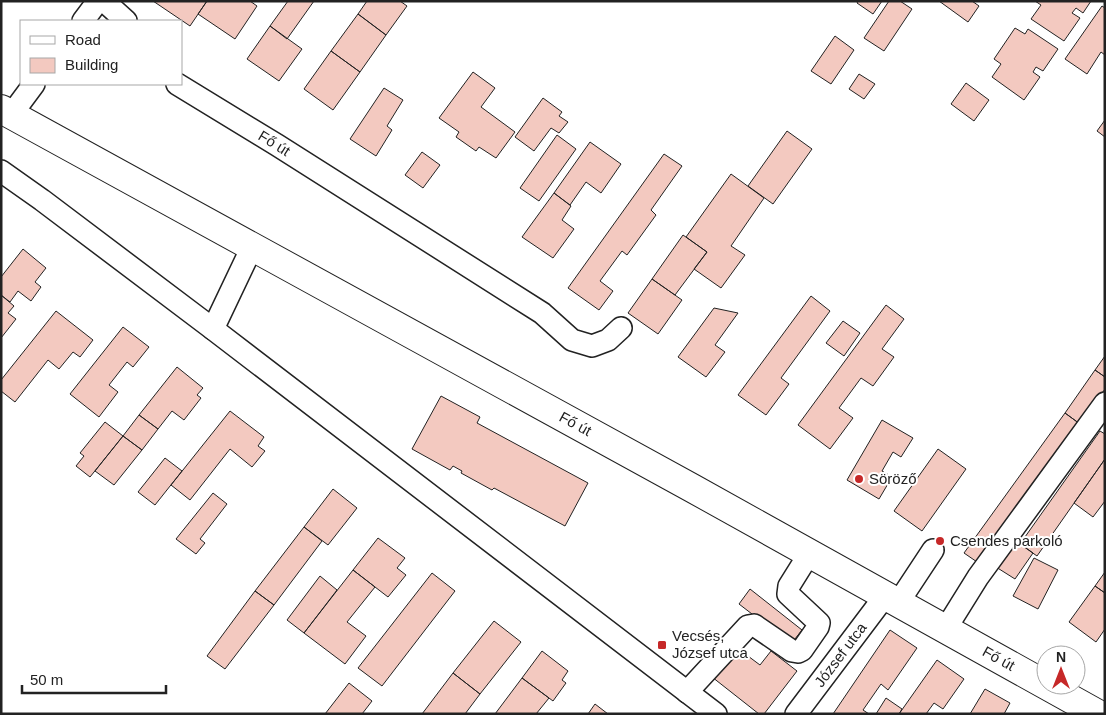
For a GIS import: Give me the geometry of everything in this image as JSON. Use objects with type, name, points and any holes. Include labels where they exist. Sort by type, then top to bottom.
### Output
[{"type":"main road","name":"Fő út","points":[[6,112],[683,483],[1098,714]]},
{"type":"street","points":[[84,20],[98,1]]},
{"type":"street","points":[[104,1],[125,20]]},
{"type":"street","points":[[6,112],[33,85]]},
{"type":"street","name":"Fő út","points":[[179,85],[277,145],[542,314],[572,340],[592,346],[608,340],[621,328]]},
{"type":"street","points":[[1,171],[213,329],[716,714]]},
{"type":"street","points":[[213,329],[252,248]]},
{"type":"street","points":[[945,630],[978,577],[1105,403]]},
{"type":"street","points":[[892,600],[933,550]]},
{"type":"street","points":[[688,692],[748,626],[754,625],[792,651],[798,652],[802,650],[819,623],[788,594],[789,586],[809,554]]},
{"type":"street","name":"József utca","points":[[796,714],[892,600]]},
{"type":"building","points":[[153,1],[207,1],[190,26]]},
{"type":"building","points":[[207,1],[250,1],[257,6],[235,39],[198,14]]},
{"type":"building","points":[[288,1],[314,1],[287,39],[270,26]]},
{"type":"building","points":[[367,1],[400,1],[407,6],[386,35],[358,14]]},
{"type":"building","points":[[858,1],[882,1],[873,14],[857,3]]},
{"type":"building","points":[[889,1],[900,1],[912,9],[884,51],[864,38]]},
{"type":"building","points":[[939,1],[972,1],[979,6],[968,22]]},
{"type":"building","points":[[1035,1],[1091,1],[1083,13],[1076,8],[1072,13],[1080,18],[1064,41],[1031,19],[1041,5]]},
{"type":"building","points":[[1102,6],[1105,8],[1105,55],[1101,52],[1087,74],[1065,59]]},
{"type":"building","points":[[358,14],[386,35],[360,72],[331,51]]},
{"type":"building","points":[[270,26],[302,49],[279,81],[247,59]]},
{"type":"building","points":[[1015,28],[1025,34],[1028,29],[1058,49],[1043,71],[1036,67],[1033,72],[1040,77],[1024,100],[992,77],[1001,64],[994,59]]},
{"type":"building","points":[[835,36],[854,50],[831,84],[811,71]]},
{"type":"building","points":[[331,51],[360,72],[333,110],[304,89]]},
{"type":"building","points":[[473,72],[495,88],[481,107],[515,132],[496,158],[479,147],[476,151],[456,137],[459,132],[439,118]]},
{"type":"building","points":[[859,74],[875,84],[864,99],[849,89]]},
{"type":"building","points":[[966,83],[989,100],[974,121],[951,104]]},
{"type":"building","points":[[384,88],[403,100],[387,126],[392,130],[376,156],[350,139]]},
{"type":"building","points":[[543,98],[562,112],[559,116],[568,122],[559,133],[551,128],[534,151],[515,137]]},
{"type":"building","points":[[1105,120],[1105,137],[1097,131]]},
{"type":"building","points":[[787,131],[812,149],[773,204],[748,186]]},
{"type":"building","points":[[557,135],[576,149],[539,201],[520,188]]},
{"type":"building","points":[[590,142],[621,164],[601,193],[586,182],[570,205],[554,193]]},
{"type":"building","points":[[422,152],[440,165],[423,188],[405,175]]},
{"type":"building","points":[[664,154],[682,166],[651,210],[656,215],[627,255],[622,251],[600,281],[613,291],[599,310],[568,288]]},
{"type":"building","points":[[731,174],[764,198],[731,246],[745,255],[721,288],[694,269],[707,252],[686,237]]},
{"type":"building","points":[[554,193],[571,206],[562,220],[574,229],[553,258],[522,237]]},
{"type":"building","points":[[683,235],[707,252],[675,295],[652,279]]},
{"type":"building","points":[[23,249],[46,268],[35,282],[41,287],[31,301],[18,291],[10,302],[1,295],[1,277]]},
{"type":"building","points":[[652,279],[682,300],[658,334],[628,313]]},
{"type":"building","points":[[1,295],[14,306],[8,313],[16,319],[1,338]]},
{"type":"building","points":[[811,296],[830,311],[781,378],[789,384],[766,415],[738,395]]},
{"type":"building","points":[[886,305],[904,319],[882,349],[894,357],[873,386],[861,378],[839,408],[853,418],[830,449],[798,425]]},
{"type":"building","points":[[714,308],[738,313],[715,345],[725,352],[706,377],[678,357]]},
{"type":"building","points":[[56,311],[93,340],[80,357],[73,352],[59,369],[48,360],[15,402],[1,391],[1,380]]},
{"type":"building","points":[[843,321],[860,333],[844,356],[826,343]]},
{"type":"building","points":[[123,327],[149,347],[133,367],[127,362],[109,385],[118,392],[99,417],[70,394]]},
{"type":"building","points":[[1105,356],[1105,377],[1095,370]]},
{"type":"building","points":[[177,367],[203,388],[197,395],[201,398],[184,420],[172,411],[158,429],[139,415]]},
{"type":"building","points":[[1095,370],[1105,377],[1105,389],[1080,424],[1065,413]]},
{"type":"building","points":[[441,396],[480,417],[477,423],[588,483],[565,526],[494,488],[492,490],[461,473],[462,471],[453,466],[450,470],[412,449]]},
{"type":"building","points":[[230,411],[264,437],[258,446],[265,451],[252,467],[230,449],[190,500],[171,485]]},
{"type":"building","points":[[1065,413],[1080,424],[980,564],[964,553]]},
{"type":"building","points":[[139,415],[158,429],[142,450],[123,436]]},
{"type":"building","points":[[882,420],[913,438],[901,457],[893,452],[882,471],[892,477],[879,499],[847,480]]},
{"type":"building","points":[[105,422],[123,436],[90,477],[76,466],[84,456],[80,453]]},
{"type":"building","points":[[1100,431],[1105,434],[1105,459],[1037,556],[1020,544]]},
{"type":"building","points":[[123,436],[142,450],[114,485],[95,471]]},
{"type":"building","points":[[938,449],[966,469],[922,531],[894,511]]},
{"type":"building","points":[[165,458],[182,471],[155,505],[138,492]]},
{"type":"building","points":[[1105,459],[1105,501],[1093,517],[1074,503]]},
{"type":"building","points":[[333,489],[357,508],[328,545],[304,527]]},
{"type":"building","points":[[213,493],[227,504],[200,539],[205,543],[196,554],[176,539]]},
{"type":"building","points":[[304,527],[322,541],[274,605],[255,591]]},
{"type":"building","points":[[378,538],[405,558],[397,568],[406,575],[388,597],[353,570]]},
{"type":"building","points":[[1015,540],[1033,553],[1015,579],[996,567]]},
{"type":"building","points":[[1034,558],[1058,570],[1038,609],[1013,596]]},
{"type":"building","points":[[353,570],[375,587],[347,622],[366,636],[345,664],[304,633]]},
{"type":"building","points":[[1105,572],[1105,593],[1095,586]]},
{"type":"building","points":[[432,573],[455,591],[382,686],[358,668]]},
{"type":"building","points":[[320,576],[337,590],[304,633],[287,620]]},
{"type":"building","points":[[1095,586],[1105,593],[1105,629],[1096,642],[1069,622]]},
{"type":"building","points":[[750,589],[802,630],[791,644],[739,604]]},
{"type":"building","points":[[255,591],[274,605],[225,669],[207,656]]},
{"type":"building","points":[[494,621],[521,642],[480,694],[453,673]]},
{"type":"building","points":[[890,630],[917,648],[888,690],[881,684],[863,710],[869,714],[833,714]]},
{"type":"building","points":[[736,647],[760,665],[771,651],[797,671],[764,714],[759,714],[712,677]]},
{"type":"building","points":[[542,651],[568,671],[562,680],[566,683],[553,701],[522,678]]},
{"type":"building","points":[[937,660],[964,679],[943,709],[934,703],[926,714],[899,714]]},
{"type":"building","points":[[453,673],[480,694],[465,714],[422,714]]},
{"type":"building","points":[[522,678],[549,698],[536,714],[495,714]]},
{"type":"building","points":[[349,683],[372,701],[362,714],[325,714]]},
{"type":"building","points":[[985,689],[1010,703],[1004,714],[970,714]]},
{"type":"building","points":[[886,698],[902,709],[899,714],[876,714]]},
{"type":"building","points":[[595,704],[608,714],[588,714]]},
{"type":"place","name":"Söröző","points":[[859,479]]},
{"type":"place","name":"Csendes parkoló","points":[[940,541]]},
{"type":"place","name":"Vecsés, József utca","points":[[662,645]]}]
